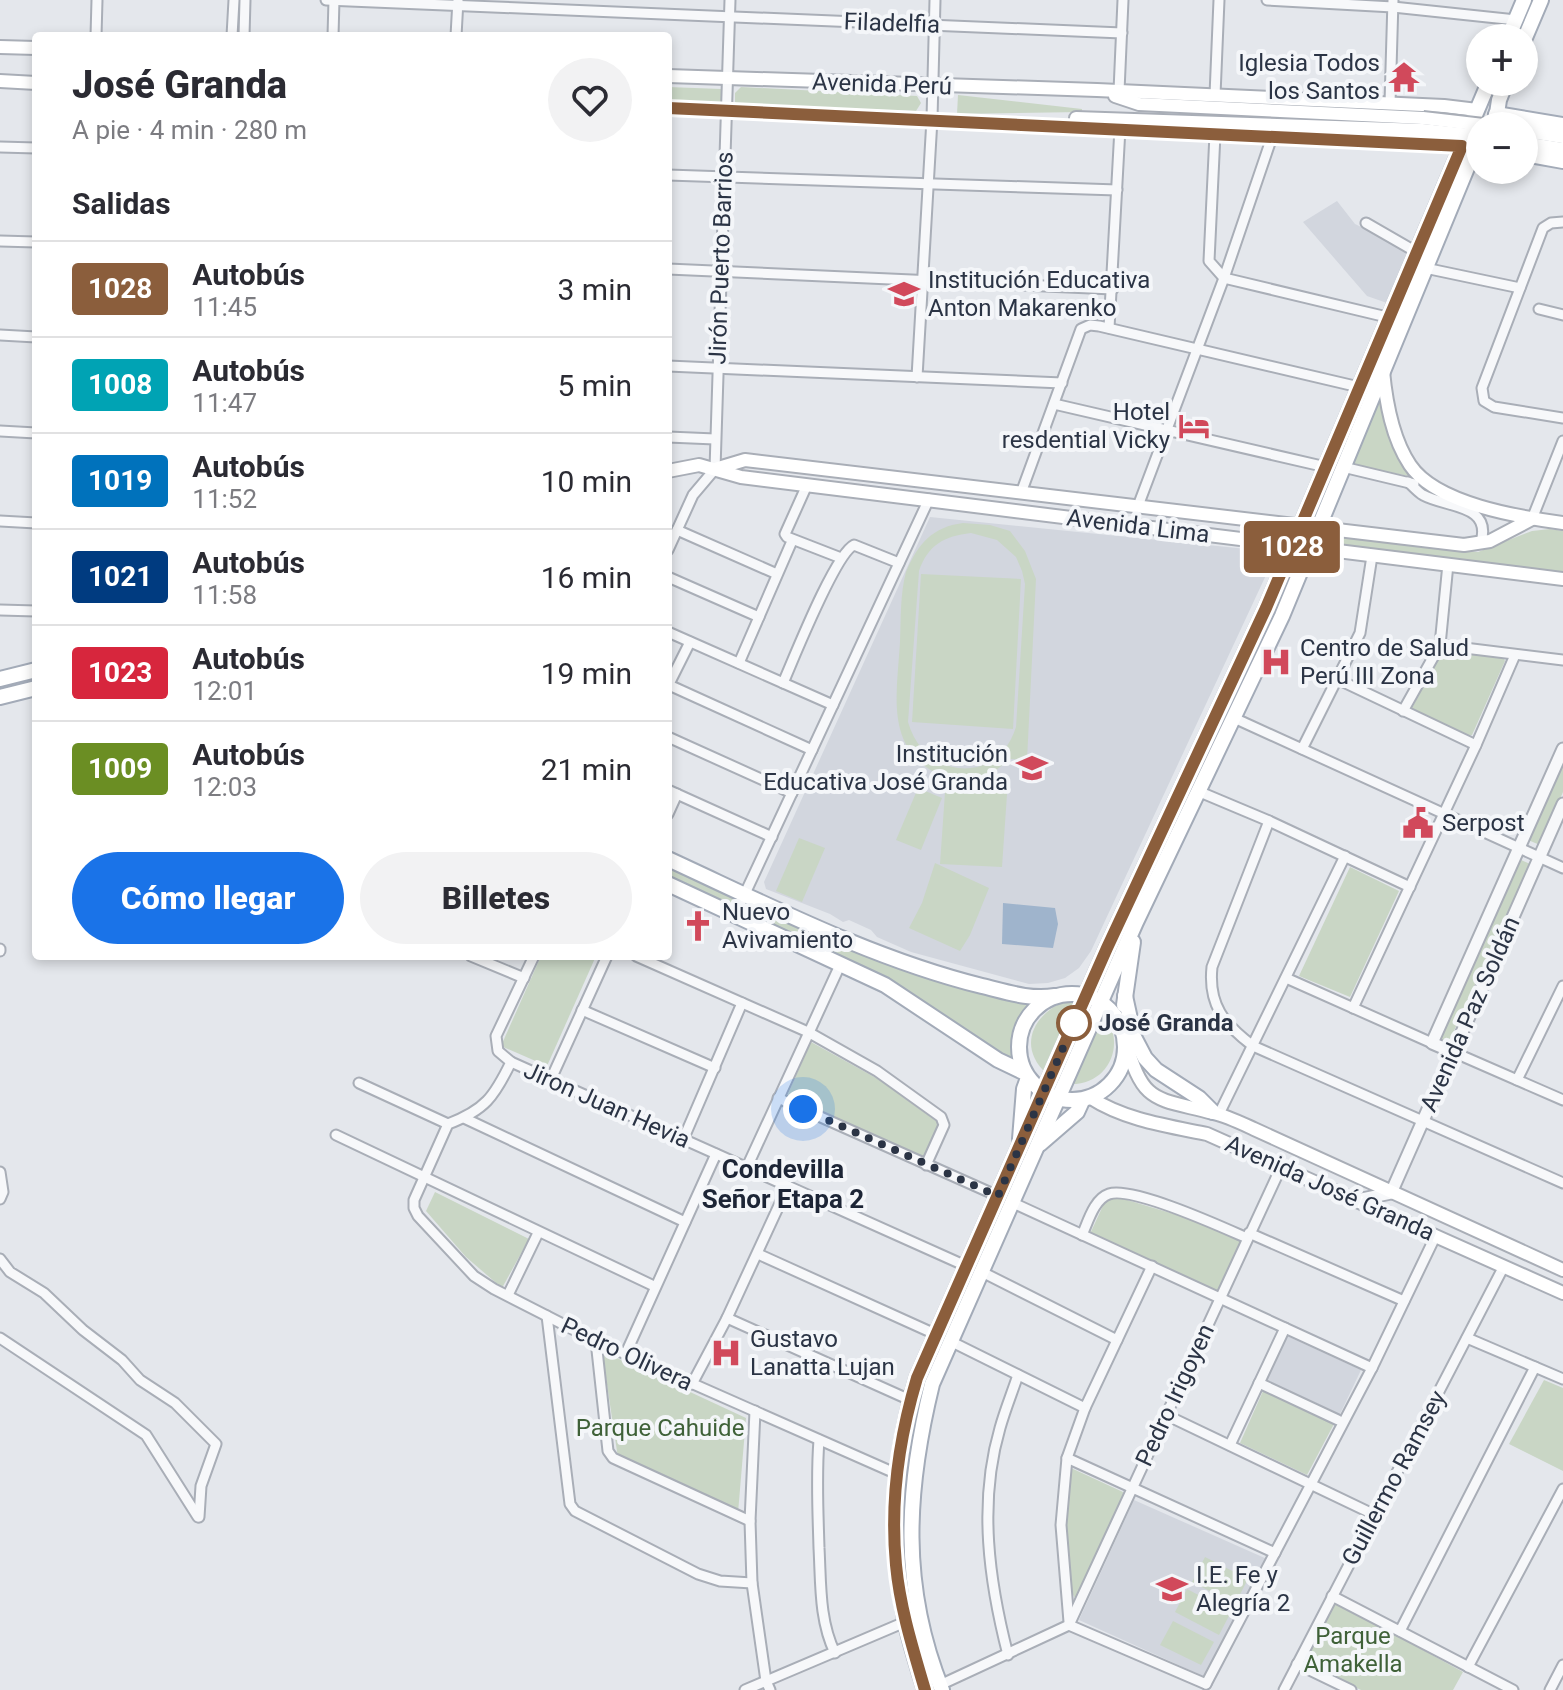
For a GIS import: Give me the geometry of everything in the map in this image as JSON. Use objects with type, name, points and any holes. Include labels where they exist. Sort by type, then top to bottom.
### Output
[{"type":"main road","points":[[1514,24],[1524,0]]},
{"type":"main road","points":[[1531,24],[1541,0]]},
{"type":"main road","points":[[0,47],[32,48]]},
{"type":"main road","name":"Avenida Perú","points":[[672,76],[1097,90],[1390,103],[1477,110]]},
{"type":"main road","points":[[0,81],[32,83]]},
{"type":"main road","name":"Avenida Perú","points":[[1097,90],[1139,104],[1423,124],[1466,133]]},
{"type":"main road","points":[[935,1688],[905,1622],[896,1566],[894,1519],[897,1474],[910,1400],[935,1334],[973,1268],[1005,1199],[1037,1147],[1051,1096],[1087,994],[1266,608],[1483,96]]},
{"type":"main road","name":"Avenida Perú","points":[[672,108],[1462,146]]},
{"type":"main road","name":"Avenida Perú","points":[[972,121],[1082,118],[1466,123]]},
{"type":"main road","name":"Avenida Perú","points":[[1538,124],[1563,125]]},
{"type":"main road","points":[[1538,140],[1563,137]]},
{"type":"main road","points":[[1538,142],[1563,149]]},
{"type":"main road","points":[[1538,157],[1563,161]]},
{"type":"main road","points":[[1019,1151],[1102,1001],[1136,922],[1234,718],[1311,548],[1382,367],[1466,170]]},
{"type":"main road","points":[[1382,367],[1386,398],[1397,439],[1411,467],[1441,490],[1481,506],[1563,523]]},
{"type":"main road","name":"Avenida Lima","points":[[715,469],[745,460],[1464,545],[1490,541],[1532,519]]},
{"type":"main road","name":"Avenida Lima","points":[[672,470],[699,465],[741,477],[1563,579]]},
{"type":"main road","points":[[0,679],[32,671]]},
{"type":"main road","points":[[0,697],[32,689]]},
{"type":"main road","points":[[672,861],[924,969],[1022,996],[1037,998],[1087,994],[1102,1001],[1118,1018],[1124,1034]]},
{"type":"main road","points":[[672,886],[885,985],[998,1060],[1026,1075],[1051,1096],[1087,1099]]},
{"type":"main road","points":[[1037,1147],[1077,1112],[1087,1099],[1108,1084],[1125,1052],[1125,996],[1136,922]]},
{"type":"main road","points":[[1005,1199],[1019,1151],[1026,1075],[1020,1049],[1023,1029],[1035,1009],[1082,980],[1107,948]]},
{"type":"main road","points":[[1125,996],[1134,1037],[1145,1058],[1156,1070],[1216,1113]]},
{"type":"main road","name":"Avenida José Granda","points":[[1124,1034],[1134,1070],[1144,1089],[1152,1095],[1176,1106],[1216,1113],[1563,1270]]},
{"type":"main road","name":"Avenida José Granda","points":[[1087,1099],[1151,1122],[1207,1134],[1563,1293]]},
{"type":"main road","points":[[935,1688],[912,1568],[910,1521],[917,1444],[932,1384],[950,1341],[973,1268]]},
{"type":"street","points":[[96,32],[97,0]]},
{"type":"street","points":[[232,32],[234,0]]},
{"type":"street","points":[[244,32],[245,0]]},
{"type":"street","name":"Filadelfia","points":[[326,0],[457,3],[1122,33]]},
{"type":"street","points":[[333,32],[334,0]]},
{"type":"street","name":"Jirón Puerto Barrios","points":[[715,469],[730,0]]},
{"type":"street","points":[[917,377],[932,119],[935,0]]},
{"type":"street","points":[[1119,91],[1123,0]]},
{"type":"street","points":[[1215,95],[1219,0]]},
{"type":"street","points":[[1267,0],[1393,4],[1516,20]]},
{"type":"street","points":[[456,32],[457,3]]},
{"type":"street","points":[[1390,103],[1393,4]]},
{"type":"street","points":[[1109,328],[1120,128]]},
{"type":"street","points":[[1215,134],[1209,261],[1224,278],[1391,318]]},
{"type":"street","points":[[1138,506],[1224,278],[1272,137]]},
{"type":"street","points":[[0,147],[32,148]]},
{"type":"street","points":[[672,175],[1117,190]]},
{"type":"street","points":[[1563,222],[1551,223],[1543,228],[1482,388],[1484,401],[1494,407],[1563,418]]},
{"type":"street","points":[[1366,223],[1418,253]]},
{"type":"street","points":[[0,241],[32,242]]},
{"type":"street","points":[[1425,268],[1520,288]]},
{"type":"street","points":[[672,269],[1113,289]]},
{"type":"street","points":[[1539,309],[1563,315]]},
{"type":"street","points":[[1021,493],[1081,329],[1090,325],[1359,387]]},
{"type":"street","points":[[0,335],[32,337]]},
{"type":"street","points":[[672,366],[1062,383]]},
{"type":"street","points":[[1054,404],[1326,467]]},
{"type":"street","points":[[0,431],[32,433]]},
{"type":"street","points":[[672,437],[715,439]]},
{"type":"street","points":[[1532,519],[1563,441]]},
{"type":"street","points":[[1343,467],[1441,490]]},
{"type":"street","points":[[672,541],[693,495],[715,469]]},
{"type":"street","points":[[1408,482],[1422,495],[1474,514],[1480,519],[1484,530],[1481,542]]},
{"type":"street","points":[[807,485],[785,534],[792,541],[841,558]]},
{"type":"street","points":[[735,915],[929,499]]},
{"type":"street","points":[[0,521],[32,523]]},
{"type":"street","points":[[677,530],[777,574]]},
{"type":"street","points":[[739,663],[792,541]]},
{"type":"street","points":[[783,683],[847,548],[854,545],[899,563]]},
{"type":"street","points":[[1302,749],[1360,633],[1372,556]]},
{"type":"street","points":[[1403,711],[1440,645],[1448,564]]},
{"type":"street","points":[[672,579],[759,617]]},
{"type":"street","points":[[0,610],[32,611]]},
{"type":"street","points":[[672,634],[833,705]]},
{"type":"street","points":[[672,678],[690,642]]},
{"type":"street","points":[[1440,645],[1563,660]]},
{"type":"street","points":[[1353,1008],[1515,655]]},
{"type":"street","points":[[1337,679],[1476,745]]},
{"type":"street","points":[[672,688],[812,750]]},
{"type":"street","points":[[1234,718],[1563,868]]},
{"type":"street","points":[[672,739],[792,793]]},
{"type":"street","name":"Avenida Paz Soldán","points":[[1432,1043],[1563,749]]},
{"type":"street","points":[[672,792],[772,837]]},
{"type":"street","points":[[1200,792],[1410,887]]},
{"type":"street","name":"Avenida Paz Soldán","points":[[1391,1193],[1563,804]]},
{"type":"street","points":[[1269,821],[1217,949],[1210,985],[1222,1017],[1253,1046],[1563,1183]]},
{"type":"street","points":[[1216,1113],[1253,1046],[1345,856]]},
{"type":"street","points":[[481,960],[524,978]]},
{"type":"street","points":[[359,1083],[448,1124],[485,1106],[497,1092],[511,1062],[498,1051],[496,1036],[532,960]]},
{"type":"street","points":[[551,1079],[605,960]]},
{"type":"street","points":[[645,960],[808,1032],[877,1071],[941,1117],[944,1125],[926,1165]]},
{"type":"street","points":[[747,1167],[841,963]]},
{"type":"street","points":[[1286,978],[1563,1100]]},
{"type":"street","points":[[1517,1080],[1563,986]]},
{"type":"street","points":[[683,1140],[742,1003]]},
{"type":"street","points":[[582,1010],[715,1068]]},
{"type":"street","name":"Jiron Juan Hevia","points":[[511,1062],[973,1268],[1117,1340]]},
{"type":"street","points":[[778,1098],[1372,1368]]},
{"type":"street","points":[[464,1118],[685,1222]]},
{"type":"street","name":"Pedro Olivera","points":[[448,1124],[422,1177],[414,1208],[474,1276],[596,1341],[897,1474]]},
{"type":"street","points":[[336,1135],[654,1286]]},
{"type":"street","points":[[626,1353],[716,1154]]},
{"type":"street","name":"Pedro Irigoyen","points":[[1069,1625],[1282,1165]]},
{"type":"street","points":[[0,1172],[3,1192],[0,1199]]},
{"type":"street","points":[[692,1384],[727,1318],[788,1186]]},
{"type":"street","points":[[1082,1235],[1099,1200],[1111,1193],[1130,1194],[1248,1235],[1404,1301]]},
{"type":"street","points":[[1357,1200],[1391,1193]]},
{"type":"street","points":[[508,1295],[538,1233]]},
{"type":"street","points":[[1069,1625],[1208,1687],[1372,1368],[1436,1235]]},
{"type":"street","points":[[758,1254],[935,1334]]},
{"type":"street","points":[[0,1259],[10,1272],[44,1293],[83,1330],[122,1360],[140,1380],[175,1403],[216,1444],[201,1486],[199,1517],[146,1435],[0,1338]]},
{"type":"street","points":[[1069,1625],[1061,1525],[1067,1458],[1085,1408],[1152,1266]]},
{"type":"street","name":"Guillermo Ramsey","points":[[1284,1690],[1504,1266]]},
{"type":"street","points":[[547,1316],[570,1504],[575,1511],[698,1574],[720,1581],[752,1583]]},
{"type":"street","points":[[727,1318],[910,1400]]},
{"type":"street","points":[[1230,1445],[1285,1328]]},
{"type":"street","points":[[1467,1338],[1563,1379]]},
{"type":"street","points":[[596,1341],[608,1451],[613,1458],[750,1521]]},
{"type":"street","points":[[950,1341],[1085,1408]]},
{"type":"street","points":[[1400,1631],[1535,1367]]},
{"type":"street","points":[[1008,1655],[994,1601],[988,1500],[999,1430],[1018,1375]]},
{"type":"street","points":[[1259,1383],[1338,1420]]},
{"type":"street","points":[[755,1411],[750,1521],[752,1583],[768,1685]]},
{"type":"street","points":[[1166,1415],[1375,1515]]},
{"type":"street","points":[[819,1440],[816,1484],[821,1598],[827,1635],[835,1653]]},
{"type":"street","points":[[1067,1458],[1275,1553]]},
{"type":"street","points":[[1468,1667],[1563,1489]]},
{"type":"street","points":[[1332,1596],[1468,1667],[1498,1687],[1513,1690]]},
{"type":"street","points":[[745,1690],[768,1685],[905,1622]]},
{"type":"street","points":[[935,1688],[1069,1625]]},
{"type":"street","points":[[1297,1664],[1351,1690]]},
{"type":"street","points":[[1550,1690],[1563,1665]]},
{"type":"shaded area","points":[[1337,201],[1355,224],[1409,251],[1387,303],[1367,296],[1303,222]]},
{"type":"shaded area","name":"Institución Educativa José Granda","points":[[930,517],[1267,551],[1273,560],[1091,951],[1079,968],[1065,978],[1048,983],[1029,984],[911,952],[849,920],[843,922],[766,889],[764,882]]},
{"type":"shaded area","points":[[1287,1336],[1361,1370],[1340,1414],[1266,1380]]},
{"type":"shaded area","name":"I.E. Fe y Alegría 2","points":[[1134,1500],[1267,1559],[1205,1677],[1079,1620]]},
{"type":"green space","points":[[672,87],[721,89],[723,100],[718,104],[672,102]]},
{"type":"green space","points":[[741,87],[917,96],[921,103],[916,111],[738,105],[735,93]]},
{"type":"green space","points":[[958,95],[1082,109],[1082,112],[957,114]]},
{"type":"green space","points":[[1379,399],[1389,431],[1414,477],[1351,465]]},
{"type":"green space","points":[[952,525],[990,525],[1010,531],[1025,551],[1036,579],[1027,760],[1011,759],[979,778],[1008,780],[1002,867],[940,864],[946,778],[926,767],[912,753],[903,738],[898,720],[897,682],[906,572],[927,538]],"holes":[[[971,533],[997,540],[1016,557],[1025,584],[1016,727],[1007,746],[993,760],[978,767],[961,768],[944,764],[929,755],[916,741],[908,722],[919,571],[932,548],[945,539]]]},
{"type":"green space","points":[[1532,531],[1563,531],[1563,573],[1329,543],[1330,535],[1478,552]]},
{"type":"green space","points":[[921,574],[1021,579],[1013,729],[912,722]]},
{"type":"green space","points":[[1443,649],[1503,657],[1505,661],[1472,735],[1468,736],[1411,710]]},
{"type":"green space","points":[[1563,762],[1563,792],[1540,845],[1528,840]]},
{"type":"green space","points":[[918,788],[942,798],[921,850],[896,840]]},
{"type":"green space","points":[[799,838],[825,848],[802,902],[776,891]]},
{"type":"green space","points":[[1519,859],[1530,864],[1448,1044],[1437,1039]]},
{"type":"green space","points":[[935,863],[989,888],[960,951],[909,928],[922,903]]},
{"type":"green space","points":[[672,865],[815,929],[1024,1001],[1030,1007],[1018,1032],[1017,1065],[849,961],[672,879]]},
{"type":"green space","points":[[1350,867],[1399,891],[1350,997],[1299,976]]},
{"type":"green space","points":[[539,960],[594,960],[547,1066],[501,1046]]},
{"type":"green space","points":[[1068,1000],[1078,1001],[1046,1073],[1032,1051],[1033,1030],[1046,1013]]},
{"type":"green space","points":[[1101,1012],[1113,1036],[1114,1048],[1110,1060],[1095,1078],[1069,1084]]},
{"type":"green space","points":[[811,1042],[878,1079],[940,1124],[924,1159],[787,1096]]},
{"type":"green space","points":[[435,1192],[529,1239],[502,1288],[466,1257],[426,1211]]},
{"type":"green space","points":[[1114,1196],[1187,1218],[1242,1240],[1217,1293],[1089,1236],[1107,1197]]},
{"type":"green space","name":"Parque Cahuide","points":[[602,1351],[746,1418],[738,1513],[618,1458]]},
{"type":"green space","points":[[1544,1380],[1563,1388],[1563,1471],[1509,1444]]},
{"type":"green space","points":[[1263,1391],[1335,1422],[1307,1475],[1240,1443]]},
{"type":"green space","points":[[1071,1468],[1124,1495],[1076,1600],[1070,1587],[1065,1554]]},
{"type":"green space","points":[[1205,1557],[1248,1579],[1235,1604],[1192,1582]]},
{"type":"green space","points":[[1187,1589],[1231,1612],[1219,1635],[1175,1612]]},
{"type":"green space","name":"Parque Amakella","points":[[1339,1604],[1463,1672],[1453,1690],[1361,1690],[1309,1665],[1306,1659],[1334,1605]]},
{"type":"green space","points":[[1173,1621],[1214,1642],[1201,1665],[1160,1645]]},
{"type":"water","points":[[1003,903],[1055,908],[1058,924],[1053,948],[1002,944]]},
{"type":"bus line","name":"1028","points":[[672,108],[1462,146],[1266,608],[1107,948],[917,1378],[901,1441],[894,1519],[896,1566],[905,1622],[925,1690]]},
{"type":"place","name":"Iglesia Todos los Santos","points":[[1404,77]]},
{"type":"place","name":"Institución Educativa Anton Makarenko","points":[[904,294]]},
{"type":"place","name":"Hotel resdential Vicky","points":[[1194,426]]},
{"type":"place","name":"Centro de Salud Perú III Zona","points":[[1276,662]]},
{"type":"place","name":"Institución Educativa José Granda","points":[[1032,768]]},
{"type":"place","name":"Serpost","points":[[1418,823]]},
{"type":"place","name":"Nuevo Avivamiento","points":[[698,926]]},
{"type":"place","name":"José Granda","points":[[1074,1023]]},
{"type":"place","name":"Gustavo Lanatta Lujan","points":[[726,1353]]},
{"type":"place","name":"I.E. Fe y Alegría 2","points":[[1172,1589]]},
{"type":"district","name":"Condevilla Señor Etapa 2","points":[[783,1184]]},
{"type":"route","points":[[803,1109],[998,1196],[1077,1016],[1074,1023]]}]
